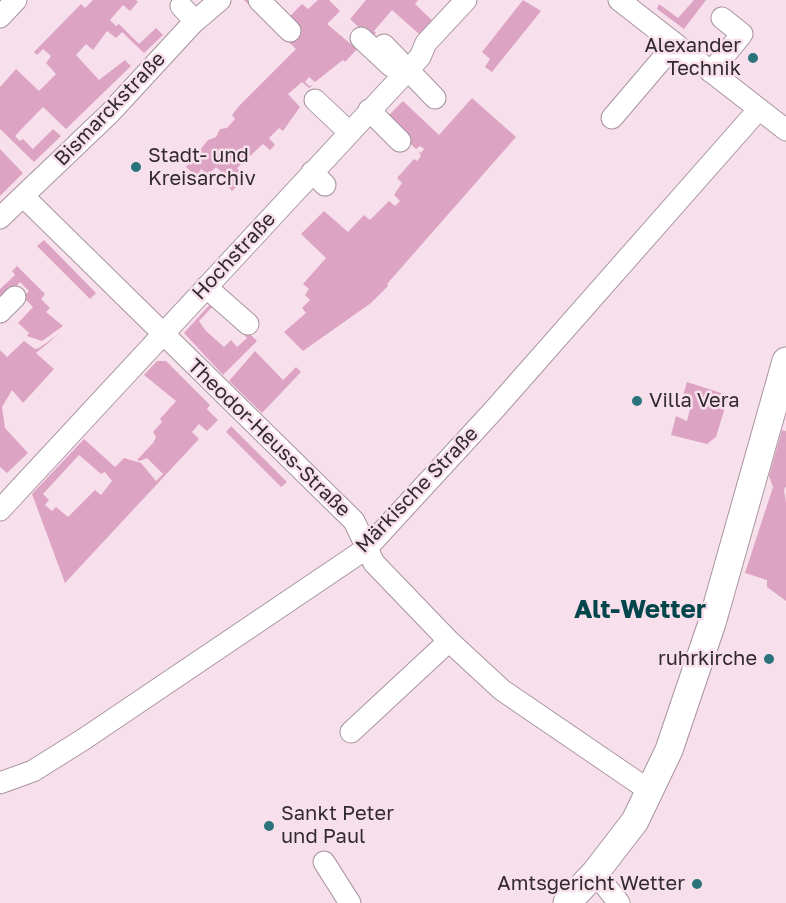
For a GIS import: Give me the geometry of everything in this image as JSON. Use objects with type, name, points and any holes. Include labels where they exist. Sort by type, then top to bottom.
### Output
[{"type":"main road","points":[[567,903],[595,873],[635,821],[669,750],[692,683],[754,477],[786,361]]},
{"type":"street","points":[[0,16],[16,0]]},
{"type":"street","points":[[259,0],[290,31]]},
{"type":"street","name":"Hochstraße","points":[[0,510],[206,287],[284,215],[319,178],[349,132],[420,57],[426,43],[465,0]]},
{"type":"street","points":[[619,0],[786,130]]},
{"type":"street","name":"Bismarckstraße","points":[[0,218],[110,112],[199,8]]},
{"type":"street","points":[[711,72],[742,34],[722,18]]},
{"type":"street","points":[[360,38],[406,72],[435,98]]},
{"type":"street","points":[[612,118],[675,44]]},
{"type":"street","points":[[384,45],[406,72]]},
{"type":"street","points":[[315,100],[349,132]]},
{"type":"street","name":"Märkische Straße","points":[[0,783],[33,771],[84,739],[367,548],[493,411],[759,109]]},
{"type":"street","points":[[369,110],[400,141]]},
{"type":"street","name":"Theodor-Heuss-Straße","points":[[23,196],[354,521],[374,563],[449,641],[502,690],[650,791]]},
{"type":"street","points":[[206,287],[248,324]]},
{"type":"street","points":[[0,312],[15,297]]},
{"type":"street","points":[[351,732],[449,641]]},
{"type":"street","points":[[324,862],[350,903]]},
{"type":"street","points":[[595,873],[619,903]]},
{"type":"shaded area","points":[[93,0],[136,0],[138,2],[130,11],[123,5],[110,20],[116,26],[119,24],[139,44],[156,28],[163,35],[144,53],[122,32],[116,38],[107,31],[93,50],[86,44],[76,55],[99,80],[125,60],[131,66],[66,129],[43,107],[15,136],[20,141],[23,139],[33,149],[53,129],[61,136],[34,162],[0,129],[0,87],[16,69],[39,91],[56,74],[46,63],[51,56],[43,49],[37,55],[34,52],[81,4],[85,8]]},
{"type":"shaded area","points":[[244,0],[253,0],[286,20],[302,4],[308,9],[318,0],[329,0],[340,11],[327,24],[352,45],[357,41],[361,45],[345,62],[343,60],[315,82],[309,77],[305,82],[309,86],[313,85],[309,88],[302,82],[288,94],[300,107],[283,131],[279,128],[269,138],[275,145],[270,150],[263,144],[237,168],[246,178],[232,191],[224,182],[227,177],[216,167],[208,175],[201,169],[197,177],[186,167],[208,140],[216,137],[220,129],[227,128],[235,119],[232,115],[239,106],[296,49]]},
{"type":"shaded area","points":[[366,0],[418,0],[415,4],[435,23],[419,34],[392,10],[374,31],[376,33],[371,39],[350,19]]},
{"type":"shaded area","points":[[523,0],[541,11],[492,72],[485,67],[490,59],[482,52]]},
{"type":"shaded area","points":[[694,0],[706,0],[684,29],[657,9],[659,4],[678,18]]},
{"type":"shaded area","points":[[472,98],[516,137],[387,284],[388,286],[371,303],[303,351],[284,332],[306,313],[302,308],[310,300],[305,295],[309,289],[303,284],[326,258],[301,234],[324,211],[348,232],[364,215],[370,220],[389,201],[395,206],[400,201],[394,195],[402,183],[397,178],[414,159],[417,161],[421,156],[418,151],[421,153],[424,149],[420,146],[416,149],[384,120],[403,101],[439,135]]},
{"type":"shaded area","points":[[0,149],[23,173],[0,196]]},
{"type":"shaded area","points":[[44,240],[96,293],[90,299],[37,246]]},
{"type":"shaded area","points":[[17,266],[45,294],[41,299],[50,308],[46,312],[63,326],[42,341],[27,336],[29,333],[18,323],[33,307],[23,297],[29,291],[20,282],[6,298],[0,297],[0,289],[15,275],[12,271]]},
{"type":"shaded area","points":[[214,300],[213,306],[199,321],[206,331],[224,347],[231,340],[237,347],[247,338],[240,330],[246,330],[257,341],[223,375],[184,333]]},
{"type":"shaded area","points":[[59,334],[36,353],[54,369],[23,403],[12,390],[2,407],[5,428],[28,453],[7,473],[0,467],[0,350],[7,357],[24,341],[35,349]]},
{"type":"shaded area","points":[[255,351],[283,380],[296,367],[301,372],[262,413],[229,381]]},
{"type":"shaded area","points":[[157,361],[166,361],[210,405],[207,409],[218,420],[207,431],[199,424],[192,432],[199,439],[65,583],[32,494],[84,439],[115,467],[124,458],[141,463],[156,481],[163,474],[147,458],[137,460],[153,443],[156,437],[153,432],[162,422],[160,419],[176,401],[144,375]],"holes":[[[79,455],[101,474],[105,472],[112,481],[101,495],[95,490],[68,517],[56,507],[52,511],[45,505],[49,500],[43,494]]]},
{"type":"shaded area","points":[[687,382],[721,393],[727,401],[716,437],[707,444],[671,435],[676,416],[687,421],[691,405],[681,402]]},
{"type":"shaded area","points":[[231,426],[287,482],[281,487],[226,432]]},
{"type":"shaded area","points":[[782,430],[786,431],[786,486],[784,490],[786,601],[767,587],[767,580],[745,573],[773,487],[769,476]]},
{"type":"place","name":"Alexander Technik","points":[[753,58]]},
{"type":"place","name":"Stadt- und Kreisarchiv","points":[[136,167]]},
{"type":"place","name":"Villa Vera","points":[[637,401]]},
{"type":"place","name":"ruhrkirche","points":[[769,659]]},
{"type":"place","name":"Sankt Peter und Paul","points":[[269,826]]},
{"type":"place","name":"Amtsgericht Wetter","points":[[697,884]]},
{"type":"district","name":"Alt-Wetter","points":[[640,610]]}]
